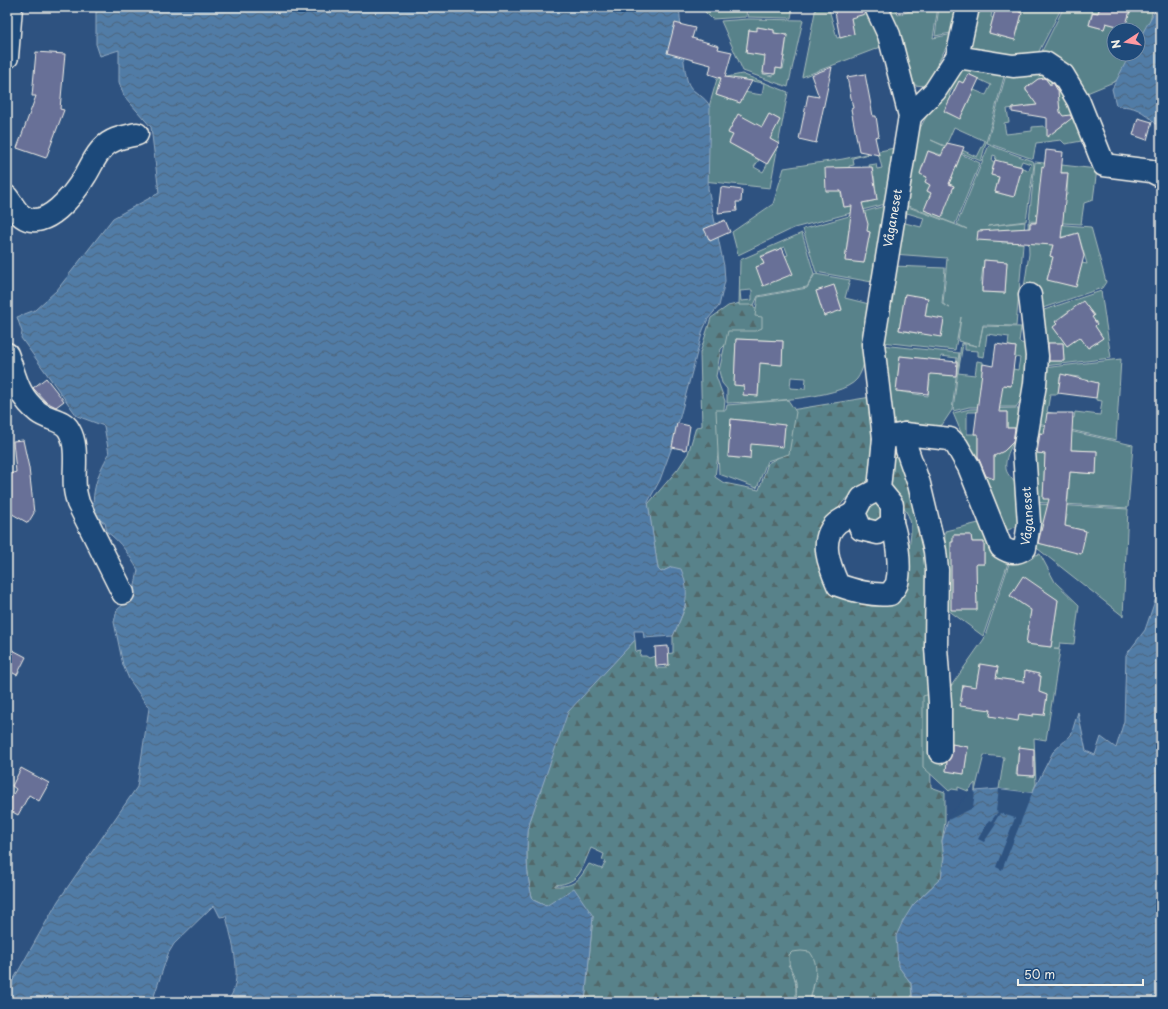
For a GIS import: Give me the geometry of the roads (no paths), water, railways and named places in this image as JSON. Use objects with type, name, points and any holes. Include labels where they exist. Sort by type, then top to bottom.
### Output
[{"type":"street","points":[[7,57],[11,7]]},
{"type":"street","name":"Våganeset","points":[[876,7],[889,35],[910,116],[873,344],[884,438],[879,488]]},
{"type":"street","points":[[910,116],[935,91],[957,57],[968,7]]},
{"type":"street","points":[[957,57],[1014,66],[1046,63],[1063,75],[1078,100],[1104,164],[1151,171],[1161,176]]},
{"type":"street","points":[[7,197],[22,217],[30,220],[46,218],[53,214],[84,178],[103,147],[113,140],[137,134]]},
{"type":"street","name":"Våganeset","points":[[884,438],[905,434],[950,439],[957,446],[969,466],[1001,546],[1007,551],[1014,553],[1025,548],[1028,523],[1024,451],[1035,384],[1037,356],[1030,295]]},
{"type":"street","points":[[7,354],[17,386],[23,397],[38,412],[47,418],[62,422],[69,430],[74,445],[75,488],[78,503],[123,593]]},
{"type":"street","points":[[905,434],[907,450],[919,484],[935,551],[937,570],[936,647],[940,703],[940,752]]},
{"type":"street","points":[[879,488],[892,505],[892,523],[896,535],[898,576],[896,585],[890,594],[879,595],[856,591],[838,585],[831,569],[826,547],[828,535],[837,524],[854,513],[862,498],[879,488]]},
{"type":"street","points":[[854,513],[861,529],[878,533],[892,523]]},
{"type":"water","points":[[96,7],[679,7],[687,79],[691,88],[706,100],[710,107],[708,189],[724,266],[725,281],[719,306],[708,319],[703,330],[672,447],[660,480],[648,502],[658,569],[661,572],[672,567],[681,569],[686,587],[685,603],[673,636],[644,638],[643,631],[634,631],[635,640],[568,712],[530,821],[527,840],[529,882],[533,900],[546,906],[574,888],[593,916],[585,1002],[226,1002],[232,994],[235,984],[235,960],[226,916],[220,917],[214,905],[174,944],[168,954],[152,1002],[7,1002],[7,991],[58,901],[137,787],[149,708],[129,679],[123,665],[114,622],[117,610],[133,596],[138,570],[121,544],[107,532],[105,523],[94,516],[94,492],[98,476],[109,454],[104,426],[77,416],[21,338],[22,332],[17,317],[35,310],[57,290],[113,218],[159,193],[151,127],[124,96],[119,82],[119,50],[100,56],[96,44]]},
{"type":"water","points":[[1157,7],[1161,7],[1161,130],[1151,119],[1138,110],[1116,105],[1112,89],[1126,62],[1146,62],[1146,27]]},
{"type":"water","points":[[1161,583],[1161,1002],[913,1002],[911,983],[898,966],[896,936],[913,905],[941,878],[944,857],[942,841],[948,820],[975,791],[999,789],[1032,793],[1053,752],[1071,735],[1078,712],[1086,751],[1095,755],[1101,737],[1116,748],[1124,721],[1126,655],[1145,630]]}]
